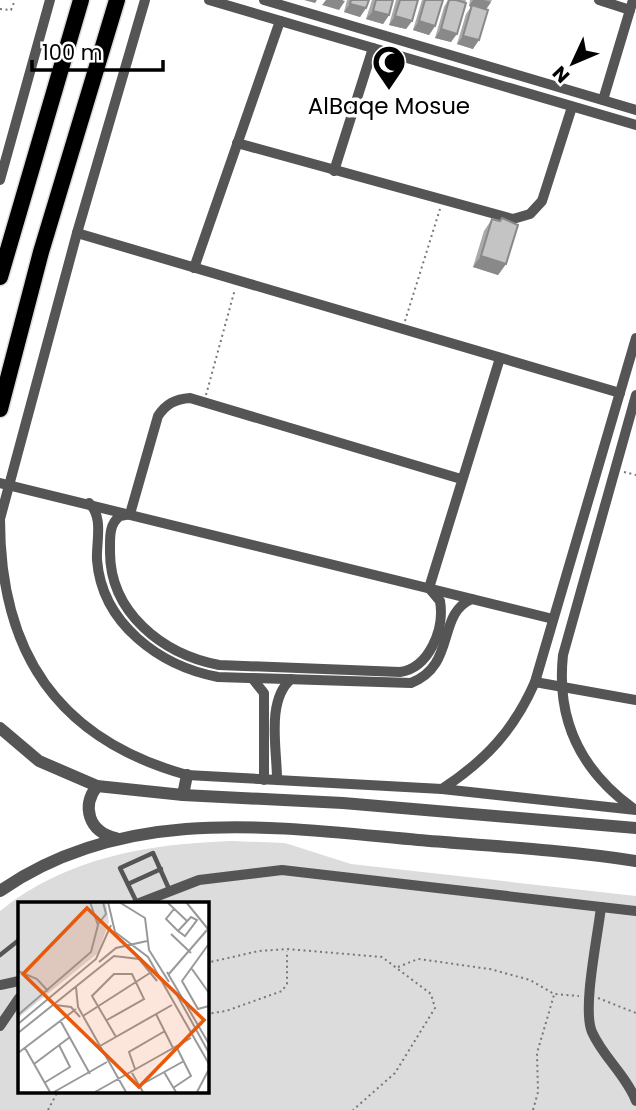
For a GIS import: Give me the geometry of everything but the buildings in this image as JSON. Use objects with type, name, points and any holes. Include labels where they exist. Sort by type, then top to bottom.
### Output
[{"type":"main road","points":[[0,276],[81,0]]},
{"type":"main road","points":[[0,409],[41,252],[117,0]]},
{"type":"street","points":[[0,180],[50,0]]},
{"type":"street","points":[[145,0],[4,484],[0,519],[0,564],[8,608],[30,659],[48,688],[78,721],[114,748],[152,765],[187,775],[442,789],[635,810]]},
{"type":"street","points":[[209,0],[636,125]]},
{"type":"street","points":[[264,0],[636,110]]},
{"type":"street","points":[[599,0],[631,5],[603,100]]},
{"type":"street","points":[[194,268],[280,21]]},
{"type":"street","points":[[355,43],[359,28]]},
{"type":"street","points":[[334,171],[373,48]]},
{"type":"street","points":[[237,143],[505,219],[530,214],[542,201],[572,107]]},
{"type":"street","points":[[77,233],[620,393]]},
{"type":"street","points":[[442,789],[467,773],[499,744],[523,708],[535,682],[636,338]]},
{"type":"street","points":[[429,588],[500,358]]},
{"type":"street","points":[[635,810],[604,785],[580,754],[566,719],[562,688],[563,655],[636,395]]},
{"type":"street","points":[[130,514],[158,416],[174,401],[190,398],[461,480]]},
{"type":"street","points":[[606,438],[622,443]]},
{"type":"street","points":[[4,484],[553,619]]},
{"type":"street","points":[[88,503],[98,519],[100,578],[117,615],[129,631],[160,657],[178,667],[218,677],[400,684],[422,679],[438,663],[454,614],[472,598]]},
{"type":"street","points":[[130,514],[116,518],[111,527],[110,563],[118,592],[127,608],[152,636],[175,651],[201,661],[219,665],[408,671],[428,657],[440,618],[440,601],[429,588]]},
{"type":"street","points":[[252,678],[261,687],[265,700],[264,780]]},
{"type":"street","points":[[277,779],[276,703],[281,690],[291,679]]},
{"type":"street","points":[[535,682],[636,701]]},
{"type":"street","points":[[0,727],[40,761],[97,786],[183,795],[343,803],[636,828]]},
{"type":"street","points":[[183,795],[187,775]]},
{"type":"street","points":[[97,786],[88,802],[90,820],[103,834],[116,838]]},
{"type":"street","points":[[0,891],[44,865],[116,838],[169,828],[223,826],[351,834],[636,861]]},
{"type":"street","points":[[139,902],[169,889],[223,875],[282,870],[636,911]]},
{"type":"street","points":[[601,907],[589,1020],[598,1043],[630,1085],[636,1101]]},
{"type":"street","points":[[0,985],[18,981]]},
{"type":"street","points":[[1,1022],[18,999]]},
{"type":"lane","points":[[137,902],[120,867],[152,853],[169,889]]},
{"type":"lane","points":[[128,884],[161,869]]},
{"type":"lane","points":[[0,955],[18,941]]},
{"type":"path","points":[[0,9],[11,10],[15,0]]},
{"type":"path","points":[[402,329],[442,201]]},
{"type":"path","points":[[204,402],[237,281]]},
{"type":"path","points":[[615,469],[636,475]]},
{"type":"path","points":[[208,1014],[226,1011],[282,991],[287,984],[287,949]]},
{"type":"path","points":[[208,963],[259,951],[287,949],[364,953],[383,957],[432,994],[435,1008],[395,1073],[353,1110]]},
{"type":"path","points":[[398,967],[418,959],[490,969],[530,980],[554,994],[537,1053],[538,1092],[533,1110]]},
{"type":"path","points":[[48,1110],[57,1092]]},
{"type":"shaded area","points":[[231,841],[285,843],[351,864],[636,896],[636,1110],[0,1110],[0,911],[53,878],[81,866],[139,850]]},
{"type":"place","name":"AlBaqe Mosue","points":[[389,92]]}]
